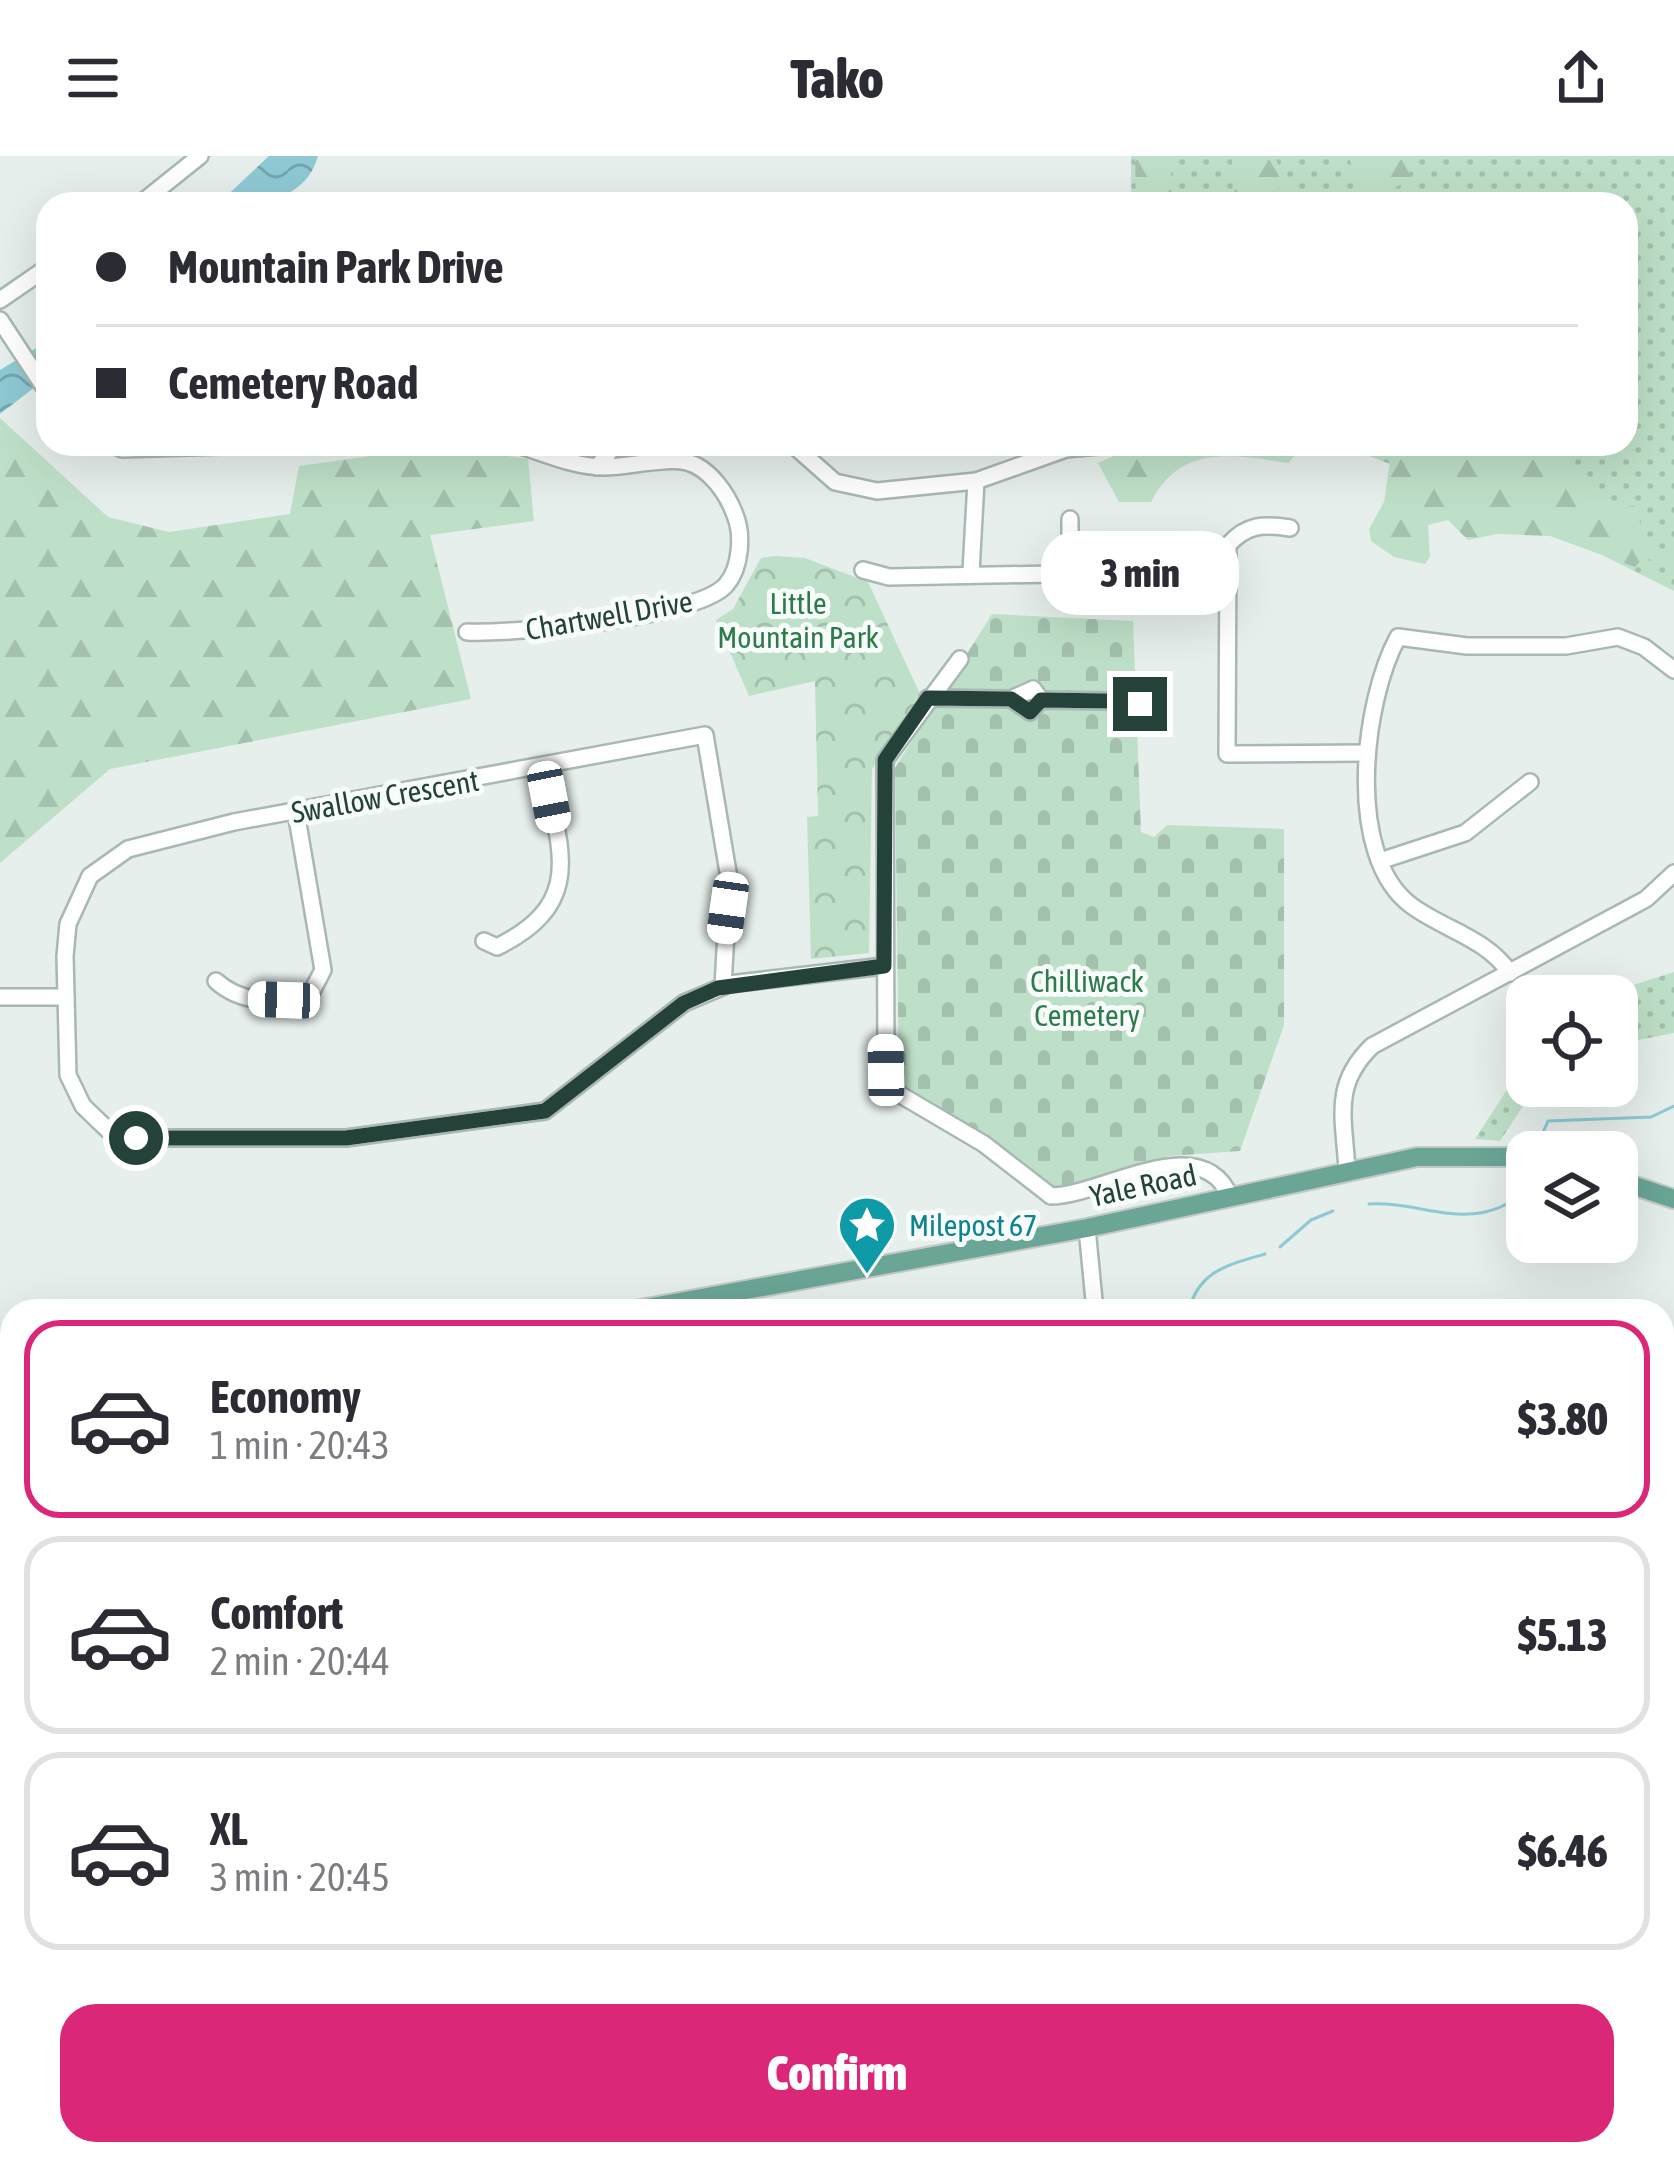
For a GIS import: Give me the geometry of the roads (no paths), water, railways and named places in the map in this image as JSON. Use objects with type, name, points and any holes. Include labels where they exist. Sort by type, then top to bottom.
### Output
[{"type":"main road","name":"Yale Road","points":[[697,1299],[1087,1228],[1417,1157],[1506,1157]]},
{"type":"main road","points":[[1638,1187],[1674,1199]]},
{"type":"street","points":[[155,192],[200,156]]},
{"type":"street","points":[[0,300],[36,275]]},
{"type":"street","points":[[2,324],[36,375]]},
{"type":"street","name":"Chartwell Drive","points":[[467,632],[519,633],[650,613],[697,602],[727,585],[740,554],[739,523],[729,498],[711,477],[687,462],[598,467],[558,456]]},
{"type":"street","points":[[598,467],[607,456]]},
{"type":"street","points":[[806,456],[835,482],[855,489],[976,481],[1046,456]]},
{"type":"street","points":[[971,572],[976,481]]},
{"type":"street","points":[[1070,519],[1070,573]]},
{"type":"street","points":[[1290,528],[1262,524],[1241,531],[1228,545],[1227,754],[1366,753]]},
{"type":"street","points":[[863,570],[889,577],[1104,573]]},
{"type":"street","points":[[1510,973],[1499,957],[1410,905],[1380,861],[1366,753],[1379,679],[1398,638],[1467,646],[1566,646],[1618,638],[1644,646],[1674,670]]},
{"type":"street","points":[[960,658],[885,760],[886,1070],[894,1091],[984,1144],[1051,1196],[1160,1167],[1210,1172],[1224,1181],[1231,1197]]},
{"type":"street","points":[[928,698],[1011,699],[1033,689],[1041,700],[1109,701]]},
{"type":"street","name":"Swallow Crescent","points":[[704,735],[728,878],[723,986],[684,1003],[545,1111],[346,1138],[136,1138],[108,1130],[83,1106],[68,1075],[68,924],[89,876],[128,849],[296,812],[704,735]]},
{"type":"street","points":[[484,941],[497,946],[517,937],[545,916],[559,892],[563,859],[543,766]]},
{"type":"street","points":[[1380,861],[1465,833],[1530,782]]},
{"type":"street","points":[[216,981],[235,998],[284,1000],[312,991],[323,970],[296,812]]},
{"type":"street","points":[[1347,1170],[1343,1094],[1348,1069],[1372,1046],[1646,899],[1674,873]]},
{"type":"street","points":[[723,986],[884,966]]},
{"type":"street","points":[[0,997],[66,998]]},
{"type":"street","points":[[1087,1228],[1094,1299]]},
{"type":"water","points":[[269,156],[318,156],[303,183],[289,192],[231,192]]},
{"type":"water","points":[[36,348],[36,386],[0,414],[0,370]]},
{"type":"waterway","points":[[1544,1131],[1548,1121],[1651,1117],[1674,1106]]},
{"type":"waterway","points":[[1369,1204],[1467,1214],[1506,1204]]},
{"type":"waterway","points":[[1280,1247],[1311,1220],[1333,1211]]},
{"type":"waterway","points":[[1192,1299],[1218,1271],[1265,1254]]},
{"type":"place","name":"Milepost 67","points":[[867,1276]]},
{"type":"park label","name":"Little Mountain Park","points":[[798,620]]},
{"type":"park label","name":"Chilliwack Cemetery","points":[[1087,998]]}]
